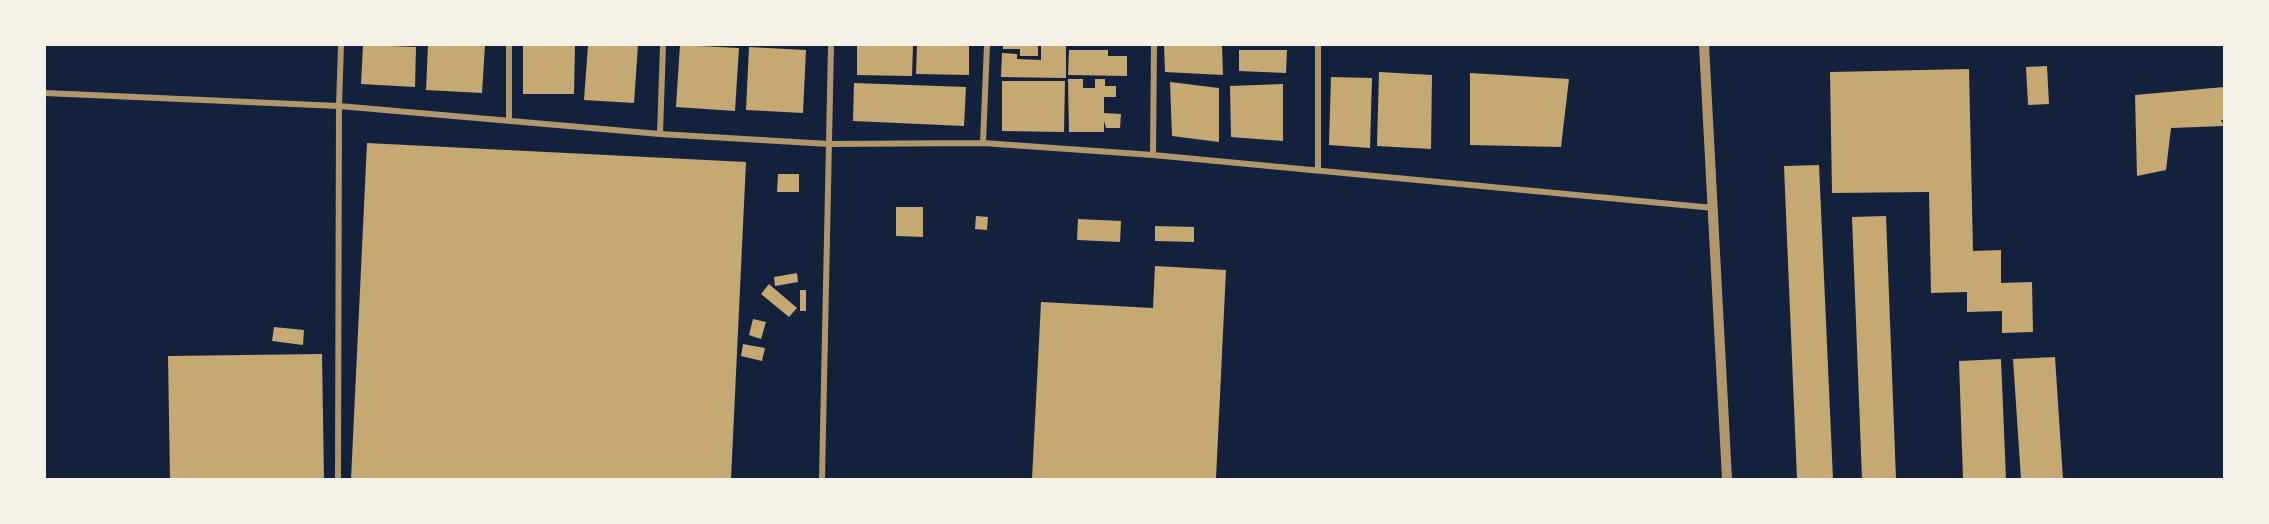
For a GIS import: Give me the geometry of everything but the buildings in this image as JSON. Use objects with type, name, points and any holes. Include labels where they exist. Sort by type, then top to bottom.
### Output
[{"type":"street","points":[[338,479],[341,45]]},
{"type":"street","points":[[509,45],[509,121]]},
{"type":"street","points":[[660,134],[663,45]]},
{"type":"street","points":[[822,479],[831,45]]},
{"type":"street","points":[[983,143],[987,45]]},
{"type":"street","points":[[1153,155],[1154,45]]},
{"type":"street","points":[[1318,45],[1318,170]]},
{"type":"street","points":[[1704,45],[1727,479]]},
{"type":"street","points":[[45,93],[339,105],[660,134],[829,144],[983,143],[1153,155],[1714,208]]}]
